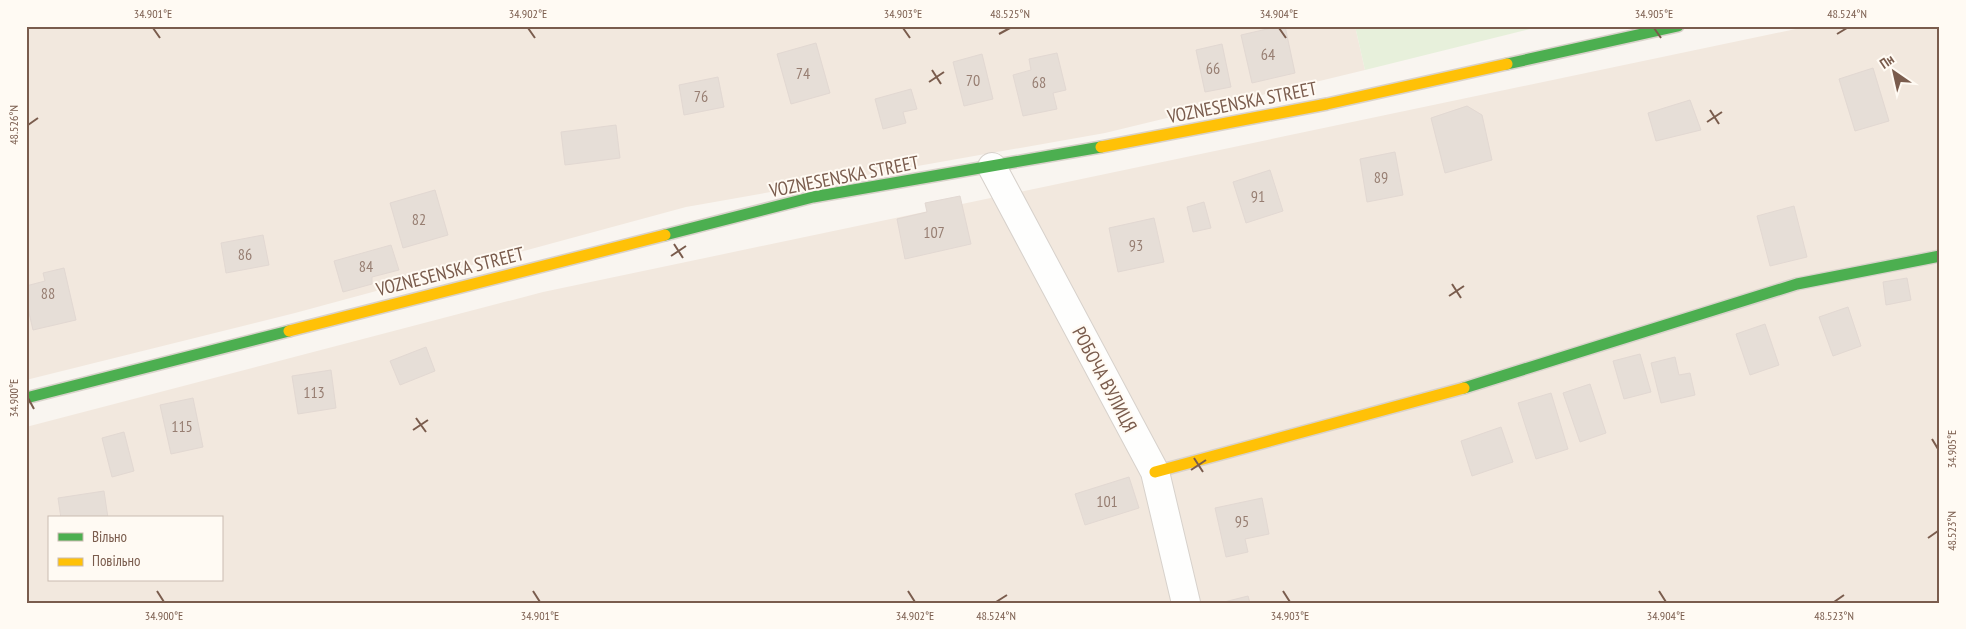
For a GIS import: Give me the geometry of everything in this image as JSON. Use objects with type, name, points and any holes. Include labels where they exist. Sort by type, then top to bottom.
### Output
[{"type":"main road","name":"VOZNESENSKA STREET","points":[[26,398],[813,197],[992,167],[1327,104],[1678,26]]},
{"type":"main road","points":[[1155,472],[1473,386],[1797,284],[1940,256]]},
{"type":"street","name":"РОБОЧА ВУЛИЦЯ","points":[[992,167],[1155,472],[1186,603]]},
{"type":"shaded area","points":[[26,26],[1355,26],[1365,70],[1105,133],[686,207],[295,313],[26,380]]},
{"type":"shaded area","points":[[1810,26],[1940,26],[1940,603],[26,603],[26,427],[543,292]]},
{"type":"green space","points":[[1355,26],[1542,26],[1365,70]]},
{"type":"building","points":[[1285,26],[1295,73],[1252,83],[1241,35]]},
{"type":"building","points":[[816,43],[830,93],[791,104],[777,54]]},
{"type":"building","points":[[1222,44],[1231,87],[1205,92],[1196,50]]},
{"type":"building","points":[[1057,53],[1066,90],[1053,93],[1057,109],[1023,116],[1013,75],[1031,70],[1029,59]]},
{"type":"building","points":[[982,54],[993,99],[964,106],[953,62]]},
{"type":"building","points":[[1873,68],[1889,121],[1855,131],[1839,79]]},
{"type":"building","points":[[718,77],[724,107],[684,115],[679,85]]},
{"type":"building","points":[[911,89],[917,109],[903,112],[906,123],[883,129],[875,99]]},
{"type":"building","points":[[1690,100],[1701,130],[1656,141],[1648,113]]},
{"type":"building","points":[[1467,106],[1482,115],[1492,160],[1445,173],[1431,118]]},
{"type":"building","points":[[616,125],[620,158],[565,165],[561,132]]},
{"type":"building","points":[[1395,152],[1403,195],[1367,202],[1360,159]]},
{"type":"building","points":[[1270,170],[1283,211],[1246,223],[1233,182]]},
{"type":"building","points":[[435,190],[448,235],[403,248],[390,203]]},
{"type":"building","points":[[960,196],[971,244],[905,259],[897,219],[927,212],[925,203]]},
{"type":"building","points":[[1204,202],[1211,228],[1193,232],[1187,207]]},
{"type":"building","points":[[1794,206],[1807,257],[1770,266],[1757,216]]},
{"type":"building","points":[[1154,218],[1164,262],[1118,272],[1109,228]]},
{"type":"building","points":[[263,235],[269,265],[226,273],[221,243]]},
{"type":"building","points":[[391,245],[399,270],[372,277],[372,284],[343,292],[334,261]]},
{"type":"building","points":[[64,268],[76,320],[33,330],[26,300],[26,286],[45,281],[43,273]]},
{"type":"building","points":[[1907,278],[1911,300],[1886,305],[1883,282]]},
{"type":"building","points":[[1848,307],[1861,346],[1833,356],[1819,317]]},
{"type":"building","points":[[1765,324],[1779,365],[1750,375],[1736,334]]},
{"type":"building","points":[[426,347],[435,371],[400,385],[390,361]]},
{"type":"building","points":[[1640,354],[1651,392],[1624,399],[1613,361]]},
{"type":"building","points":[[1675,357],[1679,375],[1690,373],[1695,395],[1661,403],[1651,363]]},
{"type":"building","points":[[331,370],[336,408],[298,414],[292,376]]},
{"type":"building","points":[[1590,384],[1606,433],[1580,442],[1563,393]]},
{"type":"building","points":[[1551,393],[1568,449],[1536,459],[1518,403]]},
{"type":"building","points":[[193,398],[203,447],[171,454],[160,405]]},
{"type":"building","points":[[1501,427],[1513,462],[1472,476],[1461,441]]},
{"type":"building","points":[[124,432],[134,471],[112,477],[102,438]]},
{"type":"building","points":[[1129,477],[1139,508],[1085,525],[1075,494]]},
{"type":"building","points":[[104,491],[108,516],[61,516],[58,498]]},
{"type":"building","points":[[1262,498],[1269,534],[1245,539],[1248,552],[1226,557],[1215,508]]},
{"type":"building","points":[[1248,596],[1250,603],[1220,603]]},
{"type":"traffic: fast","points":[[1507,64],[1678,26]]},
{"type":"traffic: fast","points":[[665,235],[813,197],[1101,147]]},
{"type":"traffic: fast","points":[[1464,388],[1797,284],[1940,256]]},
{"type":"traffic: fast","points":[[26,398],[289,331]]},
{"type":"traffic: slow","points":[[1101,147],[1327,104],[1507,64]]},
{"type":"traffic: slow","points":[[289,331],[665,235]]},
{"type":"traffic: slow","points":[[1155,472],[1464,388]]}]
